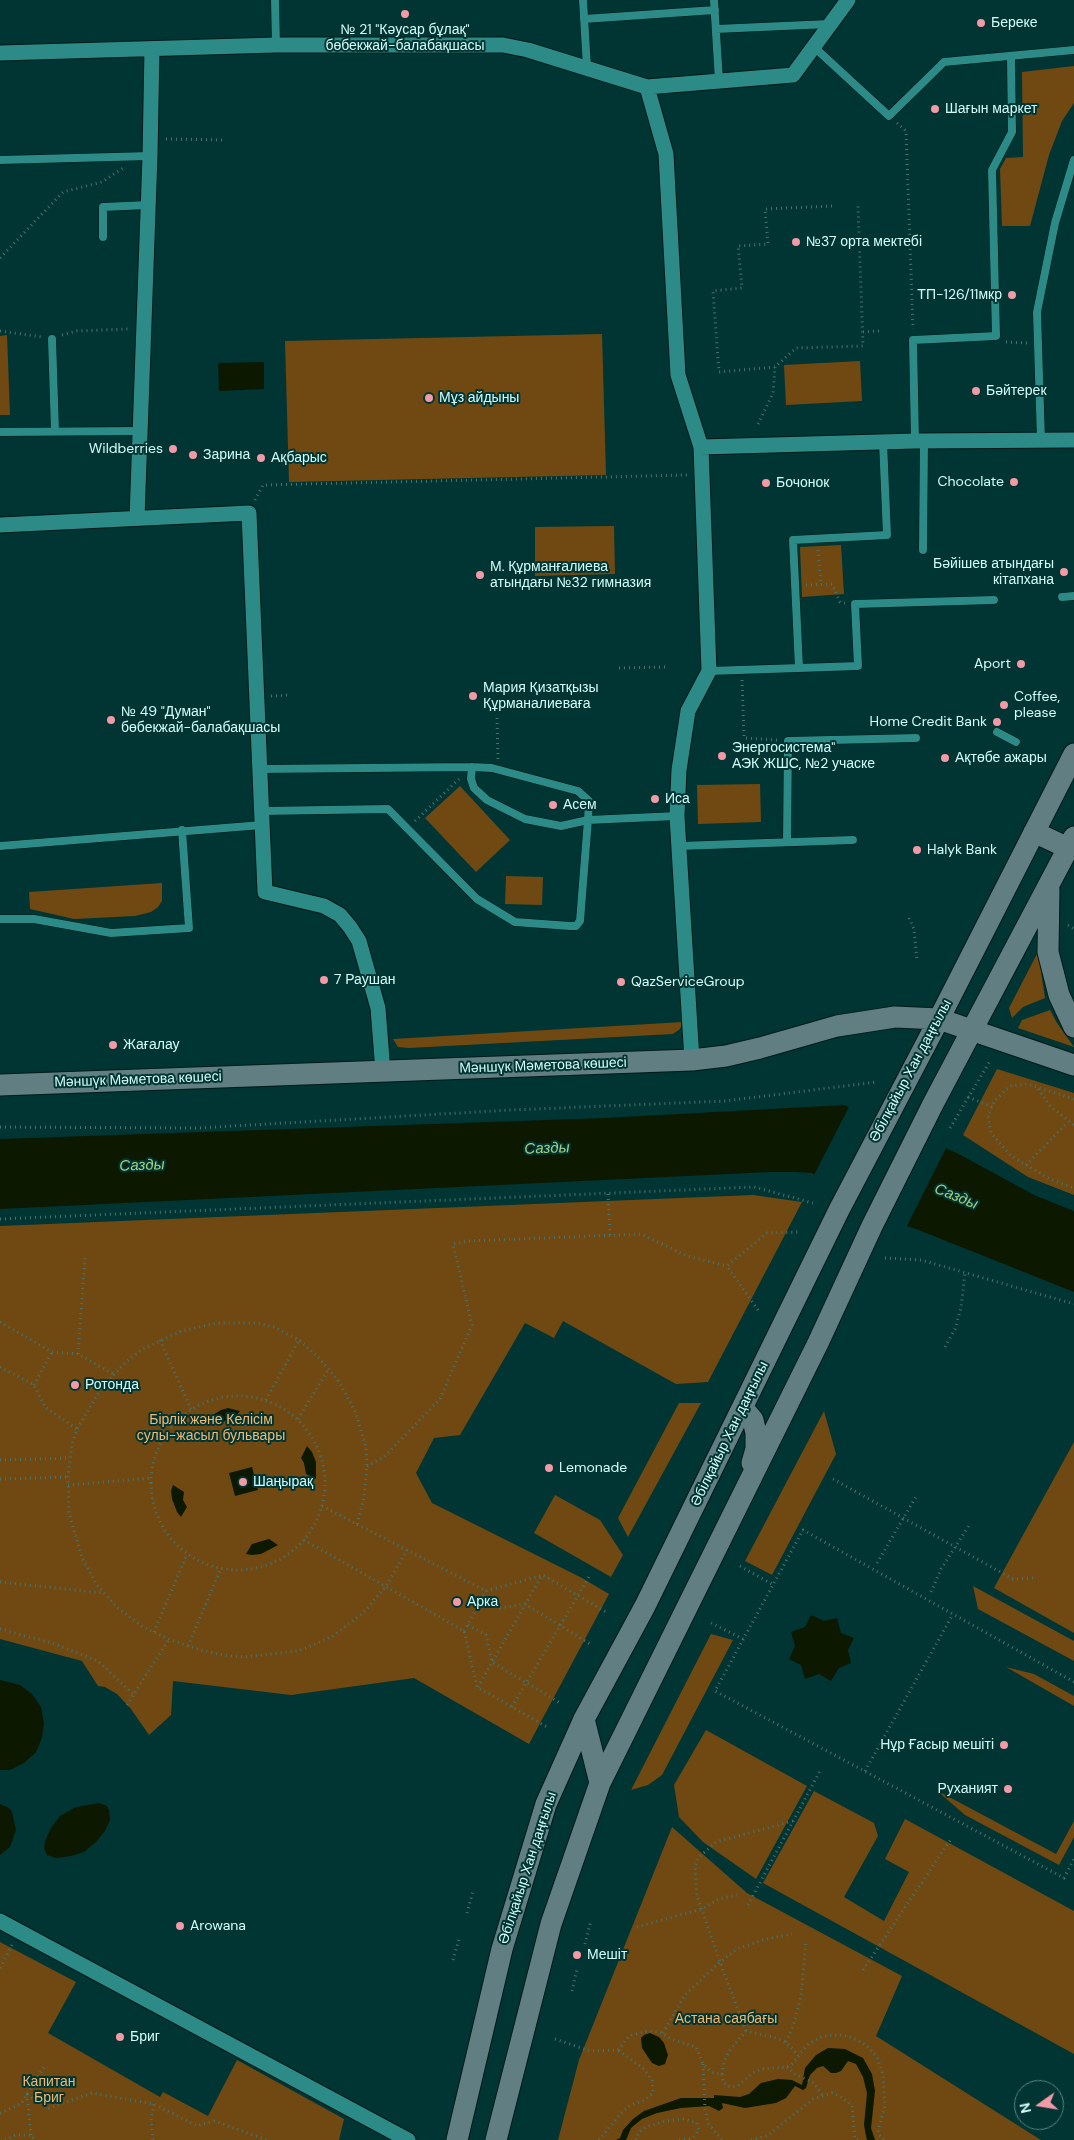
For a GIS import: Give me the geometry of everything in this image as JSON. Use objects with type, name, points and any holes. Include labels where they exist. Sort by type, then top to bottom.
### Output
[{"type":"main road","name":"Әбілқайыр Хан даңғылы","points":[[457,2140],[502,1950],[543,1813],[584,1719],[645,1606],[838,1210],[939,1019],[1074,754]]},
{"type":"main road","points":[[496,2140],[551,1924],[600,1783],[744,1495],[818,1343],[872,1226],[927,1116],[1071,842],[1034,832]]},
{"type":"main road","points":[[1049,886],[1048,952],[1059,995],[1074,1027]]},
{"type":"main road","name":"Мәншүк Мәметова көшесі","points":[[0,1085],[692,1060],[735,1054],[837,1026],[895,1018],[939,1019],[1074,1065]]},
{"type":"main road","points":[[743,1408],[753,1420],[756,1433],[756,1449],[744,1495]]},
{"type":"main road","points":[[584,1719],[600,1783]]},
{"type":"street","points":[[0,53],[276,46],[503,45],[587,67],[647,87],[793,75],[848,0]]},
{"type":"street","points":[[137,518],[152,49]]},
{"type":"street","points":[[647,87],[666,154],[678,375],[701,447],[709,671],[688,711],[679,770],[677,816],[692,1060]]},
{"type":"street","points":[[701,447],[920,441],[1074,440]]},
{"type":"street","points":[[0,525],[249,513],[265,892],[324,906],[340,915],[359,941],[378,1008],[383,1072]]},
{"type":"street","points":[[0,1921],[408,2140]]},
{"type":"lane","points":[[275,0],[276,46]]},
{"type":"lane","points":[[583,0],[587,67]]},
{"type":"lane","points":[[714,0],[719,82]]},
{"type":"lane","points":[[584,19],[715,10]]},
{"type":"lane","points":[[716,29],[831,24]]},
{"type":"lane","points":[[814,47],[889,116],[944,62],[1074,50]]},
{"type":"lane","points":[[923,550],[920,441],[913,340],[996,336],[992,170],[1012,132],[1011,57]]},
{"type":"lane","points":[[0,160],[150,156]]},
{"type":"lane","points":[[1041,440],[1037,312],[1054,223],[1074,160]]},
{"type":"lane","points":[[103,237],[103,206],[148,205]]},
{"type":"lane","points":[[52,339],[55,431]]},
{"type":"lane","points":[[0,432],[140,431]]},
{"type":"lane","points":[[799,668],[794,540],[887,535],[882,442]]},
{"type":"lane","points":[[1062,597],[1074,596]]},
{"type":"lane","points":[[709,671],[858,666],[855,604],[994,600]]},
{"type":"lane","points":[[997,732],[1016,742]]},
{"type":"lane","points":[[787,842],[788,741],[916,738]]},
{"type":"lane","points":[[472,767],[471,779],[474,788],[487,800],[525,819],[561,826],[588,820],[677,816]]},
{"type":"lane","points":[[0,846],[182,830],[262,818],[388,809],[477,898],[512,921],[576,926],[580,921],[588,801],[578,791],[498,769],[472,767],[260,769]]},
{"type":"lane","points":[[0,920],[34,919],[111,933],[190,928],[182,830]]},
{"type":"lane","points":[[679,846],[853,840]]},
{"type":"path","points":[[889,116],[906,131],[913,340]]},
{"type":"path","points":[[150,138],[224,140]]},
{"type":"path","points":[[0,258],[63,192],[102,182],[122,170],[129,156]]},
{"type":"path","points":[[832,206],[765,209],[768,244],[738,246],[742,288],[713,291],[718,372],[775,368],[796,348],[863,346],[858,206]]},
{"type":"path","points":[[0,331],[52,339],[77,332],[144,328]]},
{"type":"path","points":[[863,332],[879,331]]},
{"type":"path","points":[[996,336],[1006,342],[1038,344]]},
{"type":"path","points":[[758,424],[773,393],[775,368]]},
{"type":"path","points":[[249,513],[263,485],[702,475]]},
{"type":"path","points":[[817,539],[821,585]]},
{"type":"path","points":[[796,585],[832,584],[840,602],[855,604]]},
{"type":"path","points":[[619,668],[667,667]]},
{"type":"path","points":[[742,670],[744,738],[788,741]]},
{"type":"path","points":[[268,697],[288,695]]},
{"type":"path","points":[[497,718],[498,769]]},
{"type":"path","points":[[407,829],[472,767]]},
{"type":"path","points":[[909,918],[914,930],[916,960]]},
{"type":"path","points":[[1068,925],[1074,929]]},
{"type":"path","points":[[950,1128],[990,1061]]},
{"type":"path","points":[[0,1127],[198,1128],[511,1110],[725,1101],[877,1082]]},
{"type":"path","points":[[1074,1099],[1028,1084],[1010,1086],[995,1100],[988,1115],[991,1133],[1011,1156],[1050,1179],[1074,1188]]},
{"type":"path","points":[[1037,1088],[1052,1107],[1074,1125]]},
{"type":"path","points":[[968,1097],[992,1107]]},
{"type":"path","points":[[1026,1165],[1068,1122]]},
{"type":"path","points":[[0,1219],[754,1188],[812,1203]]},
{"type":"path","points":[[608,1194],[610,1235]]},
{"type":"path","points":[[728,1266],[767,1233],[798,1232]]},
{"type":"path","points":[[367,1466],[384,1457],[440,1399],[472,1325],[453,1244],[469,1241],[642,1234],[688,1256],[728,1266],[758,1310]]},
{"type":"path","points":[[78,1354],[85,1258]]},
{"type":"path","points":[[885,1258],[921,1260],[1074,1304]]},
{"type":"path","points":[[945,1347],[955,1330],[961,1308],[965,1273]]},
{"type":"path","points":[[357,1524],[364,1498],[367,1466],[366,1448],[356,1413],[338,1380],[328,1368],[299,1340],[274,1327],[236,1321],[201,1326],[160,1340],[142,1350],[113,1374],[98,1394],[77,1429],[69,1458],[69,1513],[77,1544],[88,1571],[104,1593],[129,1618],[154,1632],[188,1646],[212,1653],[244,1657],[298,1651],[333,1636],[363,1613],[386,1586],[407,1550]]},
{"type":"path","points":[[0,1322],[52,1352],[78,1354],[113,1374]]},
{"type":"path","points":[[160,1340],[191,1409]]},
{"type":"path","points":[[266,1400],[299,1340]]},
{"type":"path","points":[[34,1385],[52,1352]]},
{"type":"path","points":[[0,1367],[34,1385],[45,1407],[77,1429]]},
{"type":"path","points":[[298,1419],[328,1368]]},
{"type":"path","points":[[243,1396],[266,1400],[298,1419],[308,1431],[322,1459],[325,1474],[322,1506],[315,1524],[304,1540],[287,1555],[266,1565],[244,1570],[221,1568],[209,1565],[187,1554],[169,1536],[153,1503],[151,1478],[153,1462],[163,1439],[178,1419],[191,1409],[220,1397],[243,1396]]},
{"type":"path","points":[[0,1460],[69,1458]]},
{"type":"path","points":[[0,1479],[68,1477]]},
{"type":"path","points":[[68,1485],[151,1478]]},
{"type":"path","points":[[833,1479],[1012,1579],[1033,1578]]},
{"type":"path","points":[[877,1563],[917,1495]]},
{"type":"path","points":[[322,1506],[486,1591],[543,1575],[606,1612]]},
{"type":"path","points":[[931,1592],[942,1569],[970,1524]]},
{"type":"path","points":[[1074,1682],[803,1530],[772,1584],[716,1691],[1064,1878],[1074,1859]]},
{"type":"path","points":[[304,1540],[464,1631]]},
{"type":"path","points":[[154,1632],[187,1554]]},
{"type":"path","points":[[740,1566],[772,1584]]},
{"type":"path","points":[[188,1646],[221,1568]]},
{"type":"path","points":[[477,1687],[543,1575]]},
{"type":"path","points":[[512,1707],[590,1575]]},
{"type":"path","points":[[0,1582],[104,1593]]},
{"type":"path","points":[[486,1591],[464,1631],[477,1687],[547,1727]]},
{"type":"path","points":[[483,1597],[500,1608],[525,1604],[590,1644]]},
{"type":"path","points":[[866,1772],[953,1614]]},
{"type":"path","points":[[711,1623],[743,1639]]},
{"type":"path","points":[[468,1625],[486,1635],[492,1662],[560,1703]]},
{"type":"path","points":[[0,1629],[52,1643],[98,1661],[134,1695]]},
{"type":"path","points":[[127,1705],[169,1639]]},
{"type":"path","points":[[748,1904],[820,1771]]},
{"type":"path","points":[[746,2031],[698,1896],[695,1879],[698,1858],[716,1842],[793,1821]]},
{"type":"path","points":[[863,1970],[951,1840]]},
{"type":"path","points":[[467,1912],[474,1891]]},
{"type":"path","points":[[638,1927],[702,1909],[719,1899],[737,1895]]},
{"type":"path","points":[[585,1944],[591,1920]]},
{"type":"path","points":[[0,1968],[19,1932]]},
{"type":"path","points":[[663,2033],[684,1996],[720,1962],[744,1947],[766,1939],[792,1934]]},
{"type":"path","points":[[453,1960],[460,1936]]},
{"type":"path","points":[[786,2042],[793,2027],[802,1996],[806,1941]]},
{"type":"path","points":[[572,1991],[577,1970]]},
{"type":"path","points":[[618,2050],[629,2036],[647,2031],[663,2033],[673,2040],[696,2047],[703,2064],[705,2109],[708,2123],[722,2140]]},
{"type":"path","points":[[746,2031],[786,2042],[798,2055]]},
{"type":"path","points":[[746,2031],[729,2051],[724,2062],[722,2074],[723,2082],[727,2086],[739,2085],[751,2074],[761,2069],[787,2067],[806,2045],[823,2036],[831,2034],[853,2038],[866,2045],[877,2057],[883,2074],[885,2106],[878,2130],[879,2135],[884,2140]]},
{"type":"path","points":[[556,2039],[590,2051],[618,2050],[644,2068],[652,2080],[653,2093],[645,2100],[631,2105],[622,2112],[599,2140]]},
{"type":"path","points":[[703,2064],[711,2072],[722,2074]]},
{"type":"path","points":[[0,2113],[20,2104],[44,2067]]},
{"type":"path","points":[[787,2067],[795,2074],[814,2083],[822,2095]]},
{"type":"path","points":[[27,2095],[49,2108],[92,2093],[154,2104],[197,2126],[214,2122],[267,2140]]},
{"type":"path","points":[[751,2140],[767,2136],[813,2099],[832,2093],[852,2104],[855,2138],[860,2140]]},
{"type":"path","points":[[27,2095],[31,2135],[35,2140]]},
{"type":"path","points":[[153,2140],[151,2120],[154,2104]]},
{"type":"path","points":[[636,2140],[639,2132],[646,2127],[666,2121],[684,2119],[697,2123],[699,2130],[693,2138],[679,2140]]},
{"type":"path","points":[[5,2140],[16,2135],[31,2135]]},
{"type":"green space","points":[[1074,66],[1074,103],[1062,121],[1049,155],[1030,226],[1002,226],[1000,169],[1006,158],[1023,157],[1022,72]]},
{"type":"green space","points":[[602,334],[606,475],[289,482],[285,341]]},
{"type":"green space","points":[[7,335],[10,415],[0,415],[0,336]]},
{"type":"green space","points":[[860,361],[862,401],[786,405],[784,365]]},
{"type":"green space","points":[[614,526],[615,574],[535,576],[535,527]]},
{"type":"green space","points":[[841,545],[844,594],[802,597],[800,547]]},
{"type":"green space","points":[[760,784],[761,822],[698,824],[697,785]]},
{"type":"green space","points":[[460,786],[510,840],[476,872],[425,818]]},
{"type":"green space","points":[[506,876],[543,877],[542,905],[505,904]]},
{"type":"green space","points":[[162,883],[162,901],[158,907],[151,912],[135,916],[74,919],[30,909],[29,892]]},
{"type":"green space","points":[[1038,952],[1045,998],[1023,1007],[1012,1018],[1009,1008]]},
{"type":"green space","points":[[1050,1010],[1074,1047],[1018,1028],[1022,1020]]},
{"type":"green space","points":[[683,1022],[680,1029],[673,1034],[409,1048],[398,1047],[393,1039]]},
{"type":"green space","points":[[997,1069],[1074,1093],[1074,1195],[1028,1177],[963,1135]]},
{"type":"green space","name":"Бірлік және Келісім сулы-жасыл бульвары","points":[[753,1195],[802,1202],[708,1382],[676,1384],[563,1321],[554,1338],[525,1323],[460,1435],[434,1438],[416,1473],[432,1503],[582,1578],[609,1594],[529,1744],[414,1678],[291,1695],[173,1681],[171,1715],[149,1735],[131,1709],[117,1694],[105,1687],[98,1686],[82,1661],[0,1639],[0,1226]]},
{"type":"green space","points":[[679,1403],[701,1403],[628,1537],[618,1518]]},
{"type":"green space","points":[[824,1411],[836,1454],[772,1575],[745,1561]]},
{"type":"green space","points":[[1074,1442],[1074,1633],[994,1588]]},
{"type":"green space","points":[[555,1495],[600,1520],[623,1555],[611,1577],[534,1533]]},
{"type":"green space","points":[[973,1586],[1074,1641],[1074,1661],[978,1609]]},
{"type":"green space","points":[[711,1634],[733,1640],[662,1775],[648,1785],[631,1790]]},
{"type":"green space","points":[[1006,1667],[1034,1674],[1074,1696],[1074,1706]]},
{"type":"green space","points":[[706,1730],[807,1786],[756,1879],[703,1842],[679,1817],[674,1785]]},
{"type":"green space","points":[[936,1790],[1056,1854],[1074,1821],[1074,1837],[1059,1865],[965,1815]]},
{"type":"green space","points":[[814,1791],[874,1823],[878,1836],[844,1897],[884,1921],[909,1872],[885,1859],[905,1819],[1074,1911],[1074,2054],[763,1883]]},
{"type":"green space","name":"Астана саябағы","points":[[672,1827],[747,1893],[902,1976],[876,2036],[1014,2123],[1014,2130],[1025,2130],[1041,2140],[558,2140],[579,2060]]},
{"type":"green space","name":"Капитан Бриг","points":[[0,1942],[76,1982],[48,2033],[160,2097],[163,2092],[208,2116],[237,2060],[344,2119],[339,2140],[0,2140]]},
{"type":"water","points":[[264,362],[264,389],[219,391],[218,363]]},
{"type":"water","name":"Сазды","points":[[844,1105],[957,1153],[1034,1195],[1074,1211],[1074,1292],[894,1222],[812,1173],[770,1172],[0,1209],[0,1139],[605,1118]]},
{"type":"water","points":[[228,1408],[240,1411],[233,1420],[225,1421],[219,1425],[208,1418],[221,1410]]},
{"type":"water","points":[[307,1446],[316,1462],[316,1479],[306,1474],[301,1458]]},
{"type":"water","points":[[252,1467],[258,1490],[235,1496],[229,1473]]},
{"type":"water","points":[[173,1485],[184,1492],[183,1500],[187,1507],[181,1517],[172,1499],[171,1491]]},
{"type":"water","points":[[269,1539],[278,1545],[261,1554],[246,1554],[252,1544]]},
{"type":"water","points":[[811,1615],[824,1621],[837,1618],[841,1633],[854,1638],[848,1650],[851,1663],[839,1668],[831,1681],[819,1674],[805,1679],[801,1665],[789,1659],[795,1646],[791,1632],[805,1627]]},
{"type":"water","points":[[0,1680],[20,1685],[32,1694],[41,1707],[44,1723],[42,1738],[36,1752],[24,1763],[10,1770],[0,1770]]},
{"type":"water","points":[[99,1803],[107,1806],[110,1820],[105,1831],[96,1842],[84,1852],[71,1856],[56,1858],[47,1855],[44,1848],[45,1841],[51,1828],[60,1816],[76,1807]]},
{"type":"water","points":[[0,1804],[9,1808],[12,1812],[16,1830],[10,1847],[0,1855]]},
{"type":"water","points":[[650,2033],[659,2037],[664,2043],[668,2055],[665,2064],[659,2066],[652,2063],[642,2048],[641,2038]]},
{"type":"water","points":[[828,2048],[845,2049],[863,2058],[872,2074],[875,2091],[871,2128],[875,2140],[867,2140],[866,2136],[864,2125],[867,2093],[863,2077],[856,2064],[848,2061],[841,2071],[836,2073],[831,2073],[823,2066],[817,2068],[810,2075],[806,2088],[803,2090],[795,2086],[786,2098],[776,2103],[745,2108],[722,2103],[723,2108],[719,2111],[709,2106],[681,2108],[657,2113],[642,2119],[631,2128],[626,2140],[616,2140],[620,2138],[623,2130],[633,2119],[644,2111],[681,2098],[714,2098],[714,2095],[740,2097],[749,2094],[761,2083],[778,2079],[792,2080],[802,2085],[805,2068],[816,2055]]},
{"type":"pier","points":[[850,1105],[947,1146],[906,1228],[893,1224],[813,1177]]},
{"type":"place","name":"№ 21 \"Кәусар бұлақ\" бөбекжай-балабақшасы","points":[[405,14]]},
{"type":"place","name":"Береке","points":[[981,23]]},
{"type":"place","name":"Шағын маркет","points":[[935,109]]},
{"type":"place","name":"№37 орта мектебі","points":[[796,242]]},
{"type":"place","name":"ТП-126/11мкр","points":[[1012,295]]},
{"type":"place","name":"Бәйтерек","points":[[976,391]]},
{"type":"place","name":"Мұз айдыны","points":[[429,398]]},
{"type":"place","name":"Wildberries","points":[[173,449]]},
{"type":"place","name":"Зарина","points":[[193,455]]},
{"type":"place","name":"Ақбарыс","points":[[261,458]]},
{"type":"place","name":"Chocolate","points":[[1014,482]]},
{"type":"place","name":"Бочонок","points":[[766,483]]},
{"type":"place","name":"Бәйішев атындағы кітапхана","points":[[1064,572]]},
{"type":"place","name":"М. Құрманғалиева атындағы №32 гимназия","points":[[480,575]]},
{"type":"place","name":"Aport","points":[[1021,664]]},
{"type":"place","name":"Мария Қизатқызы Құрманалиеваға","points":[[473,696]]},
{"type":"place","name":"Coffee, please","points":[[1004,705]]},
{"type":"place","name":"№ 49 \"Думан\" бөбекжай-балабақшасы","points":[[111,720]]},
{"type":"place","name":"Home Credit Bank","points":[[997,722]]},
{"type":"place","name":"Энергосистема\" АЭК ЖШС, №2 учаске","points":[[722,756]]},
{"type":"place","name":"Ақтөбе ажары","points":[[945,758]]},
{"type":"place","name":"Иса","points":[[655,799]]},
{"type":"place","name":"Асем","points":[[553,805]]},
{"type":"place","name":"Halyk Bank","points":[[917,850]]},
{"type":"place","name":"7 Раушан","points":[[324,980]]},
{"type":"place","name":"QazServiceGroup","points":[[621,982]]},
{"type":"place","name":"Жағалау","points":[[113,1045]]},
{"type":"place","name":"Ротонда","points":[[75,1385]]},
{"type":"place","name":"Lemonade","points":[[549,1468]]},
{"type":"place","name":"Шаңырақ","points":[[243,1482]]},
{"type":"place","name":"Арка","points":[[457,1602]]},
{"type":"place","name":"Нұр Ғасыр мешіті","points":[[1004,1745]]},
{"type":"place","name":"Руханият","points":[[1008,1789]]},
{"type":"place","name":"Arowana","points":[[180,1926]]},
{"type":"place","name":"Мешіт","points":[[577,1955]]},
{"type":"place","name":"Бриг","points":[[120,2037]]}]
